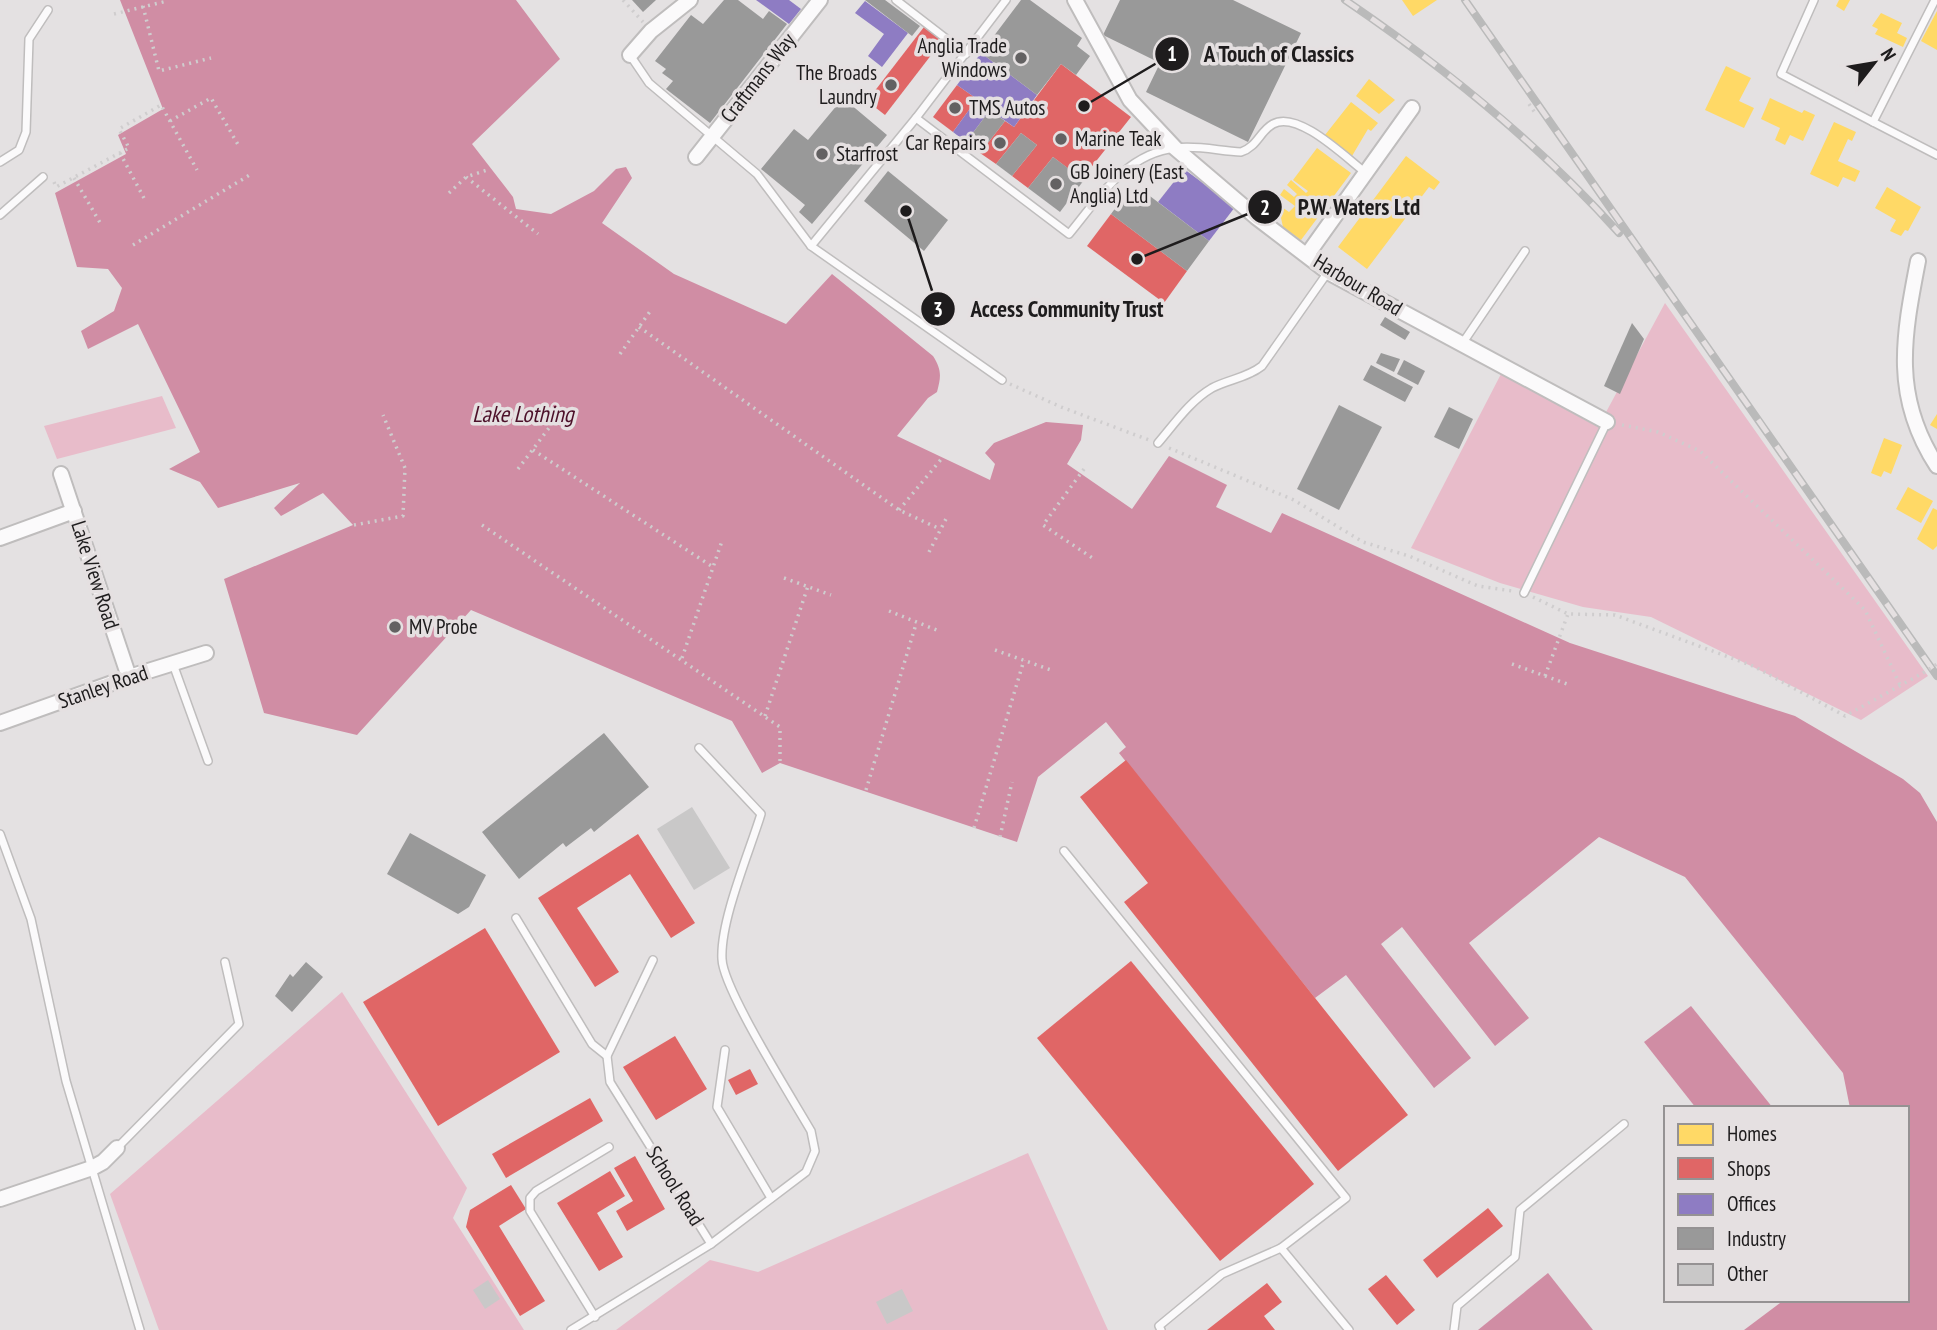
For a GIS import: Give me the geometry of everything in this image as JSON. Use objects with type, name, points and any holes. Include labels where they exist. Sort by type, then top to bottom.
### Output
[{"type":"street","points":[[630,55],[651,31],[690,0]]},
{"type":"street","name":"Craftmans Way","points":[[696,157],[820,0]]},
{"type":"street","name":"Harbour Road","points":[[1075,0],[1130,100],[1175,148],[1256,218],[1328,272],[1607,422]]},
{"type":"street","points":[[1307,255],[1412,108]]},
{"type":"street","points":[[1918,261],[1907,319],[1903,372],[1910,415],[1937,466]]},
{"type":"street","name":"Lake View Road","points":[[61,474],[129,677]]},
{"type":"street","points":[[0,538],[74,512]]},
{"type":"street","name":"Stanley Road","points":[[0,723],[206,653]]},
{"type":"street","points":[[0,1199],[92,1168],[103,1162],[117,1148]]},
{"type":"lane","points":[[896,0],[966,54]]},
{"type":"lane","points":[[811,246],[916,118],[1006,0]]},
{"type":"lane","points":[[1814,0],[1781,74],[1937,155]]},
{"type":"lane","points":[[1874,122],[1936,0]]},
{"type":"lane","points":[[0,162],[19,150],[26,132],[29,39],[48,10]]},
{"type":"lane","points":[[630,55],[649,83],[714,135],[757,174],[811,246],[1002,380]]},
{"type":"lane","points":[[916,118],[1069,234],[1124,169],[1138,160],[1175,148],[1241,152],[1250,149],[1275,122],[1297,121],[1366,173]]},
{"type":"lane","points":[[0,215],[47,177]]},
{"type":"lane","points":[[1462,344],[1525,251]]},
{"type":"lane","points":[[1158,443],[1197,398],[1216,387],[1252,375],[1262,366],[1328,272]]},
{"type":"lane","points":[[1524,593],[1607,422]]},
{"type":"lane","points":[[173,663],[208,761]]},
{"type":"lane","points":[[699,748],[761,814],[724,933],[722,961],[732,991],[811,1131],[815,1151],[806,1172],[711,1244]]},
{"type":"lane","points":[[0,834],[31,919],[66,1081],[140,1330]]},
{"type":"lane","points":[[1064,851],[1346,1198],[1281,1248],[1222,1274],[1159,1326],[1161,1330]]},
{"type":"lane","points":[[516,918],[592,1044],[607,1056],[653,960]]},
{"type":"lane","points":[[117,1148],[239,1024],[225,962]]},
{"type":"lane","points":[[725,1050],[717,1107],[771,1198]]},
{"type":"lane","name":"School Road","points":[[571,1330],[711,1244],[610,1082],[607,1056]]},
{"type":"lane","points":[[1454,1330],[1457,1306],[1515,1257],[1520,1210],[1625,1124]]},
{"type":"lane","points":[[595,1317],[530,1212],[530,1198],[536,1191],[609,1147]]},
{"type":"lane","points":[[1281,1248],[1349,1330]]},
{"type":"path","points":[[623,0],[651,31]]},
{"type":"path","points":[[114,14],[167,1]]},
{"type":"path","points":[[143,6],[159,71],[211,58]]},
{"type":"path","points":[[170,121],[211,98],[240,148]]},
{"type":"path","points":[[1529,104],[1535,113]]},
{"type":"path","points":[[47,177],[56,187],[129,148],[119,129],[161,105],[197,170]]},
{"type":"path","points":[[120,153],[145,200]]},
{"type":"path","points":[[449,193],[466,177],[490,169]]},
{"type":"path","points":[[133,246],[253,173]]},
{"type":"path","points":[[466,177],[538,234]]},
{"type":"path","points":[[74,178],[102,226]]},
{"type":"path","points":[[620,354],[651,310]]},
{"type":"path","points":[[639,327],[899,510],[940,529]]},
{"type":"path","points":[[1002,380],[1061,407],[1158,443],[1294,500],[1363,542],[1409,556],[1478,586],[1524,593],[1568,614],[1615,615],[1753,666],[1845,716],[1937,664]]},
{"type":"path","points":[[354,526],[403,516],[405,468],[383,415]]},
{"type":"path","points":[[1607,422],[1658,432],[1700,451],[1865,610],[1900,687]]},
{"type":"path","points":[[518,469],[549,428]]},
{"type":"path","points":[[533,450],[713,567]]},
{"type":"path","points":[[899,510],[943,457]]},
{"type":"path","points":[[1084,469],[1044,525],[1094,559]]},
{"type":"path","points":[[929,551],[948,515]]},
{"type":"path","points":[[482,525],[682,658],[780,727],[780,763]]},
{"type":"path","points":[[682,658],[722,541]]},
{"type":"path","points":[[784,578],[831,595]]},
{"type":"path","points":[[765,716],[808,586]]},
{"type":"path","points":[[889,611],[939,631]]},
{"type":"path","points":[[1545,676],[1568,614]]},
{"type":"path","points":[[866,790],[916,624]]},
{"type":"path","points":[[995,650],[1051,670]]},
{"type":"path","points":[[974,828],[1024,660]]},
{"type":"path","points":[[1512,664],[1570,685]]},
{"type":"path","points":[[1000,837],[1012,782]]},
{"type":"shaded area","points":[[1665,303],[1928,676],[1861,720],[1651,617],[1583,607],[1500,583],[1411,548],[1501,374],[1598,427]]},
{"type":"shaded area","points":[[162,396],[176,428],[57,459],[44,426]]},
{"type":"shaded area","points":[[342,992],[467,1188],[453,1218],[524,1330],[159,1330],[110,1194]]},
{"type":"shaded area","points":[[1028,1153],[1108,1330],[616,1330],[710,1260],[758,1272]]},
{"type":"water","name":"Lake Lothing","points":[[120,0],[516,0],[560,59],[472,144],[513,197],[516,209],[551,214],[594,191],[616,169],[626,167],[632,178],[602,223],[674,274],[786,324],[832,274],[933,356],[938,365],[940,378],[937,392],[928,398],[897,436],[990,480],[995,464],[985,453],[994,443],[1046,422],[1083,425],[1081,440],[1067,464],[1132,509],[1169,456],[1227,485],[1216,507],[1271,533],[1282,513],[1570,643],[1795,716],[1903,779],[1920,793],[1937,822],[1937,1330],[1744,1330],[1781,1302],[1909,1302],[1909,1106],[1850,1106],[1843,1073],[1685,877],[1599,837],[1469,943],[1529,1018],[1495,1046],[1402,927],[1381,944],[1471,1058],[1434,1088],[1346,975],[1315,998],[1119,753],[1126,747],[1106,722],[1038,777],[1017,842],[780,763],[762,773],[732,721],[471,610],[357,735],[264,713],[224,579],[353,525],[323,493],[281,516],[274,508],[300,483],[218,508],[200,482],[169,469],[200,452],[138,324],[88,349],[81,331],[114,311],[122,288],[108,269],[77,267],[55,193],[126,154],[118,135],[163,109]]},
{"type":"water","points":[[1691,1006],[1771,1106],[1694,1106],[1644,1042]]},
{"type":"water","points":[[1548,1273],[1593,1330],[1478,1330]]},
{"type":"building: Homes","points":[[1402,0],[1437,0],[1413,16]]},
{"type":"building: Homes","points":[[1839,0],[1850,0],[1844,11],[1836,6]]},
{"type":"building: Homes","points":[[1937,11],[1937,50],[1921,41]]},
{"type":"building: Homes","points":[[1881,13],[1902,23],[1897,33],[1907,38],[1903,47],[1875,34],[1878,29],[1872,26]]},
{"type":"building: Homes","points":[[1726,66],[1751,78],[1739,101],[1754,108],[1744,128],[1705,110]]},
{"type":"building: Homes","points":[[1369,79],[1395,100],[1379,114],[1356,96]]},
{"type":"building: Homes","points":[[1770,98],[1802,113],[1804,110],[1815,115],[1803,141],[1790,135],[1785,145],[1775,140],[1780,128],[1761,119]]},
{"type":"building: Homes","points":[[1351,102],[1378,123],[1371,131],[1368,129],[1352,156],[1325,135]]},
{"type":"building: Homes","points":[[1834,122],[1856,132],[1852,141],[1848,139],[1838,161],[1860,171],[1855,182],[1843,177],[1838,187],[1810,174]]},
{"type":"building: Homes","points":[[1317,148],[1351,173],[1301,240],[1283,227],[1281,218],[1270,210],[1276,203],[1289,212],[1295,206],[1280,195],[1284,189],[1294,197],[1297,194],[1287,185],[1291,180],[1306,193],[1308,191],[1293,180]]},
{"type":"building: Homes","points":[[1406,156],[1440,182],[1434,190],[1429,187],[1367,269],[1338,247]]},
{"type":"building: Homes","points":[[1887,187],[1921,207],[1908,231],[1905,230],[1901,236],[1890,231],[1896,220],[1875,208]]},
{"type":"building: Homes","points":[[1937,414],[1937,429],[1930,425]]},
{"type":"building: Homes","points":[[1884,438],[1902,445],[1891,474],[1884,471],[1881,477],[1871,473]]},
{"type":"building: Homes","points":[[1908,487],[1933,501],[1921,523],[1896,509]]},
{"type":"building: Homes","points":[[1933,508],[1937,510],[1937,546],[1933,550],[1917,539]]},
{"type":"building: Shops","points":[[924,27],[942,41],[885,115],[867,101]]},
{"type":"building: Shops","points":[[1061,64],[1131,117],[1082,179],[1053,157],[1028,188],[1012,176],[1037,145],[1021,133],[996,164],[980,153],[1005,121],[1014,127]]},
{"type":"building: Shops","name":"TMS Autos","points":[[957,85],[977,99],[953,132],[933,117]]},
{"type":"building: Shops","points":[[1111,214],[1187,271],[1164,303],[1087,246]]},
{"type":"building: Shops","points":[[1126,760],[1408,1115],[1338,1171],[1124,902],[1148,883],[1080,797]]},
{"type":"building: Shops","points":[[638,834],[695,923],[671,938],[630,874],[577,908],[619,972],[595,987],[538,898]]},
{"type":"building: Shops","points":[[485,928],[560,1052],[438,1126],[363,1002]]},
{"type":"building: Shops","points":[[1131,961],[1314,1184],[1220,1261],[1037,1038]]},
{"type":"building: Shops","points":[[675,1036],[707,1089],[656,1120],[623,1067]]},
{"type":"building: Shops","points":[[750,1069],[758,1084],[736,1095],[728,1080]]},
{"type":"building: Shops","points":[[590,1098],[603,1121],[506,1178],[492,1154]]},
{"type":"building: Shops","points":[[635,1156],[665,1209],[627,1231],[616,1211],[633,1201],[614,1168]]},
{"type":"building: Shops","points":[[610,1171],[625,1196],[597,1213],[623,1257],[599,1271],[557,1203]]},
{"type":"building: Shops","points":[[511,1185],[526,1209],[499,1226],[545,1301],[520,1316],[466,1227],[470,1210]]},
{"type":"building: Shops","points":[[1488,1208],[1503,1226],[1437,1278],[1423,1260]]},
{"type":"building: Shops","points":[[1386,1275],[1415,1310],[1397,1325],[1368,1289]]},
{"type":"building: Shops","points":[[1267,1283],[1282,1302],[1264,1316],[1275,1330],[1207,1330]]},
{"type":"building: Offices","points":[[756,0],[789,0],[801,9],[789,24]]},
{"type":"building: Offices","points":[[865,1],[908,33],[882,67],[868,56],[884,34],[855,13]]},
{"type":"building: Offices","points":[[981,53],[1037,95],[1014,127],[990,110],[966,142],[953,132],[977,99],[957,85]]},
{"type":"building: Offices","points":[[1184,169],[1235,207],[1209,241],[1158,202]]},
{"type":"building: Industry","points":[[632,0],[656,0],[643,12]]},
{"type":"building: Industry","points":[[724,0],[738,0],[763,19],[769,11],[787,24],[710,123],[666,89],[673,81],[662,73],[666,69],[655,61],[691,15],[703,24]]},
{"type":"building: Industry","points":[[865,0],[885,0],[920,26],[912,36]]},
{"type":"building: Industry","points":[[1021,0],[1030,0],[1082,38],[1077,46],[1090,56],[1076,75],[1061,64],[1037,95],[981,53]]},
{"type":"building: Industry","points":[[1120,0],[1233,0],[1301,33],[1248,142],[1146,92],[1160,63],[1103,35]]},
{"type":"building: Industry","name":"Starfrost","points":[[843,98],[887,135],[812,224],[799,212],[805,205],[761,169],[794,129],[808,140]]},
{"type":"building: Industry","points":[[990,110],[1005,121],[980,153],[966,142]]},
{"type":"building: Industry","points":[[1021,133],[1037,145],[1012,176],[996,164]]},
{"type":"building: Industry","name":"GB Joinery (East Anglia) Ltd","points":[[1053,157],[1084,180],[1060,212],[1028,188]]},
{"type":"building: Industry","points":[[888,171],[948,220],[924,251],[864,201]]},
{"type":"building: Industry","points":[[1142,190],[1209,241],[1187,271],[1111,214],[1122,199],[1131,205]]},
{"type":"building: Industry","points":[[1385,317],[1410,332],[1405,340],[1380,325]]},
{"type":"building: Industry","points":[[1632,323],[1644,339],[1620,394],[1604,386]]},
{"type":"building: Industry","points":[[1381,353],[1400,359],[1394,372],[1376,363]]},
{"type":"building: Industry","points":[[1404,360],[1425,371],[1418,385],[1397,374]]},
{"type":"building: Industry","points":[[1371,365],[1413,387],[1405,402],[1363,380]]},
{"type":"building: Industry","points":[[1339,405],[1382,427],[1339,510],[1297,489]]},
{"type":"building: Industry","points":[[1449,407],[1473,419],[1459,449],[1434,437]]},
{"type":"building: Industry","points":[[604,733],[649,787],[594,832],[591,828],[566,847],[563,843],[519,879],[482,832]]},
{"type":"building: Industry","points":[[410,833],[486,875],[469,907],[458,914],[387,874]]},
{"type":"building: Industry","points":[[306,962],[323,977],[292,1012],[275,996],[290,974],[293,977]]},
{"type":"building: Other","points":[[692,807],[730,868],[694,890],[657,829]]},
{"type":"building: Other","points":[[488,1280],[500,1299],[485,1309],[473,1290]]},
{"type":"building: Other","points":[[902,1289],[913,1311],[887,1324],[876,1302]]},
{"type":"railway","points":[[1345,0],[1419,52],[1489,108],[1556,168],[1619,233]]},
{"type":"railway","points":[[1465,0],[1937,676]]},
{"type":"place","name":"Anglia Trade Windows","points":[[1021,58]]},
{"type":"place","name":"The Broads Laundry","points":[[891,85]]},
{"type":"place","name":"A Touch of Classics","points":[[1084,106]]},
{"type":"place","name":"TMS Autos","points":[[955,108]]},
{"type":"place","name":"Marine Teak","points":[[1061,139]]},
{"type":"place","name":"Car Repairs","points":[[1000,143]]},
{"type":"place","name":"Starfrost","points":[[822,154]]},
{"type":"place","name":"GB Joinery (East Anglia) Ltd","points":[[1056,184]]},
{"type":"place","name":"Access Community Trust","points":[[906,211]]},
{"type":"place","name":"P.W. Waters Ltd","points":[[1137,259]]},
{"type":"place","name":"MV Probe","points":[[395,627]]}]
